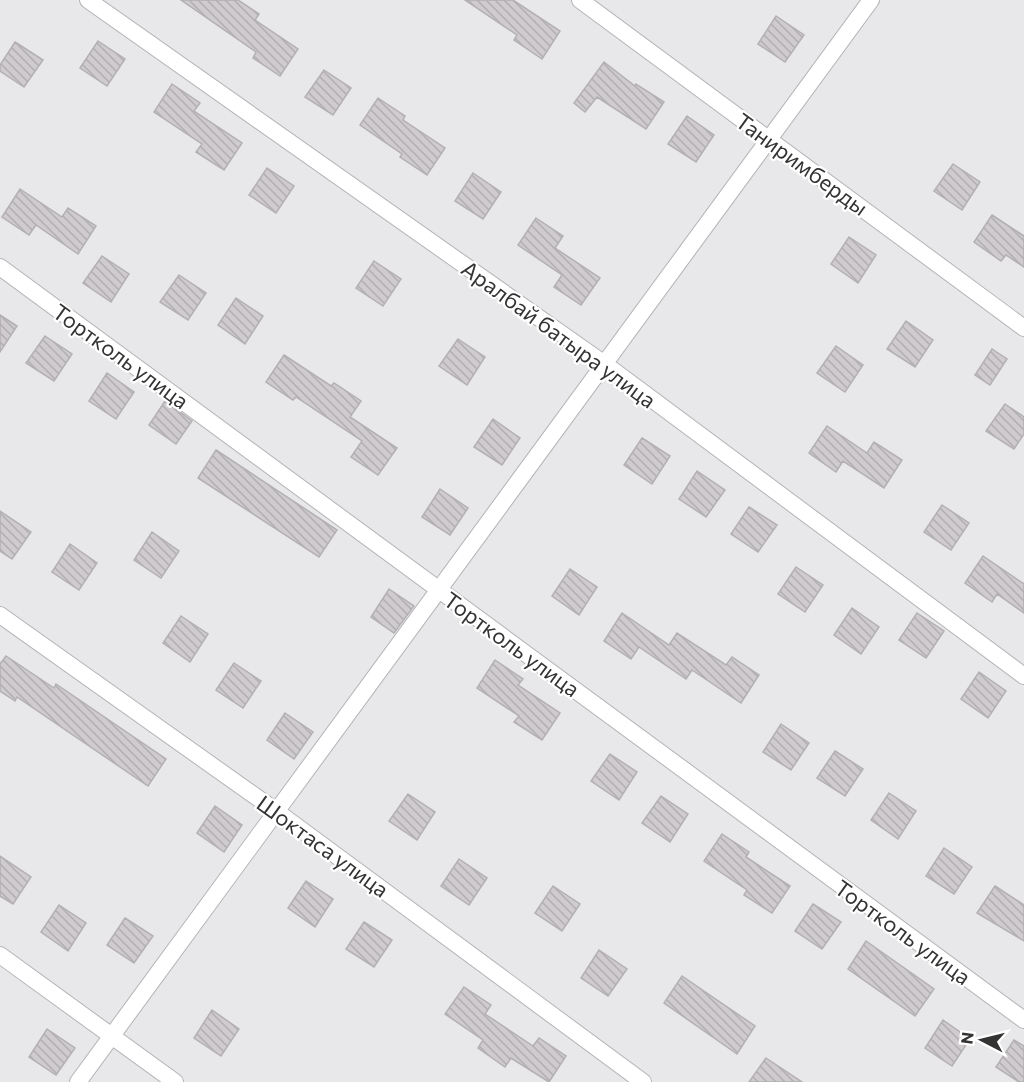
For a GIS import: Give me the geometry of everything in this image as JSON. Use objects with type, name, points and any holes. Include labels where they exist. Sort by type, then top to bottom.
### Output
[{"type":"street","name":"Аралбай батыра улица","points":[[88,0],[606,366],[1024,676]]},
{"type":"street","name":"Таниримберды","points":[[580,0],[1024,327]]},
{"type":"street","points":[[78,1082],[606,366],[871,0]]},
{"type":"street","name":"Тортколь улица","points":[[0,267],[1024,1020]]},
{"type":"street","name":"Шоктаса улица","points":[[0,615],[276,811],[643,1082]]},
{"type":"street","points":[[0,955],[175,1082]]},
{"type":"building","points":[[181,0],[238,0],[259,14],[255,20],[298,49],[280,76],[253,58],[256,52]]},
{"type":"building","points":[[465,0],[513,0],[560,31],[542,59],[514,40],[517,35]]},
{"type":"building","points":[[776,16],[804,35],[785,62],[758,44]]},
{"type":"building","points":[[98,41],[125,59],[107,86],[80,68]]},
{"type":"building","points":[[15,42],[43,60],[24,87],[0,71],[0,65]]},
{"type":"building","points":[[604,62],[635,86],[636,84],[664,102],[646,129],[597,97],[585,112],[574,103]]},
{"type":"building","points":[[324,70],[351,88],[333,115],[305,97]]},
{"type":"building","points":[[172,84],[200,103],[194,111],[242,143],[224,170],[196,152],[202,144],[154,112]]},
{"type":"building","points":[[378,98],[405,116],[403,120],[445,148],[427,175],[400,157],[402,154],[360,125]]},
{"type":"building","points":[[687,116],[714,135],[696,162],[668,144]]},
{"type":"building","points":[[953,164],[980,182],[962,210],[934,191]]},
{"type":"building","points":[[267,168],[294,186],[276,213],[249,195]]},
{"type":"building","points":[[473,173],[501,192],[483,219],[455,201]]},
{"type":"building","points":[[20,189],[62,217],[68,208],[96,226],[78,254],[36,225],[29,235],[2,217]]},
{"type":"building","points":[[992,215],[1024,236],[1024,267],[1006,255],[1001,261],[974,242]]},
{"type":"building","points":[[536,218],[563,236],[555,248],[600,278],[581,305],[554,287],[562,275],[518,245]]},
{"type":"building","points":[[849,237],[876,255],[858,283],[831,264]]},
{"type":"building","points":[[102,256],[129,274],[111,302],[83,283]]},
{"type":"building","points":[[374,261],[401,279],[383,306],[356,288]]},
{"type":"building","points":[[179,275],[206,293],[188,320],[160,302]]},
{"type":"building","points":[[236,298],[263,316],[245,344],[218,325]]},
{"type":"building","points":[[0,315],[17,326],[0,352]]},
{"type":"building","points":[[906,321],[933,340],[915,367],[887,349]]},
{"type":"building","points":[[45,336],[72,354],[54,381],[26,363]]},
{"type":"building","points":[[458,339],[485,357],[467,385],[439,366]]},
{"type":"building","points":[[836,346],[863,365],[845,392],[817,373]]},
{"type":"building","points":[[992,349],[1007,359],[990,385],[975,375]]},
{"type":"building","points":[[284,355],[331,386],[334,383],[361,401],[350,417],[397,448],[378,475],[351,457],[362,441],[296,397],[293,400],[266,382]]},
{"type":"building","points":[[107,373],[134,392],[116,419],[89,401]]},
{"type":"building","points":[[165,401],[192,421],[176,444],[149,425]]},
{"type":"building","points":[[1005,404],[1024,417],[1024,434],[1014,449],[986,431]]},
{"type":"building","points":[[493,419],[520,438],[502,465],[474,447]]},
{"type":"building","points":[[827,426],[867,453],[874,442],[902,460],[884,488],[843,461],[836,472],[809,453]]},
{"type":"building","points":[[642,438],[670,456],[652,484],[624,465]]},
{"type":"building","points":[[216,450],[337,530],[319,557],[198,478]]},
{"type":"building","points":[[697,471],[725,490],[706,517],[679,499]]},
{"type":"building","points":[[440,489],[468,508],[450,535],[422,517]]},
{"type":"building","points":[[942,505],[969,523],[951,550],[924,532]]},
{"type":"building","points":[[749,507],[777,525],[758,552],[731,534]]},
{"type":"building","points":[[0,511],[31,532],[12,559],[0,551]]},
{"type":"building","points":[[152,532],[179,551],[161,578],[134,560]]},
{"type":"building","points":[[70,544],[97,563],[79,590],[52,572]]},
{"type":"building","points":[[983,556],[1024,584],[1024,613],[997,594],[992,602],[965,583]]},
{"type":"building","points":[[796,567],[823,585],[805,612],[778,594]]},
{"type":"building","points":[[570,569],[597,587],[579,615],[552,596]]},
{"type":"building","points":[[389,589],[414,606],[394,633],[371,617]]},
{"type":"building","points":[[852,608],[879,627],[861,654],[834,635]]},
{"type":"building","points":[[622,613],[669,645],[677,633],[726,665],[732,657],[759,675],[741,703],[692,670],[686,679],[639,647],[631,659],[604,641]]},
{"type":"building","points":[[917,613],[944,631],[926,658],[899,640]]},
{"type":"building","points":[[181,616],[208,634],[190,662],[163,643]]},
{"type":"building","points":[[6,656],[54,688],[56,684],[166,759],[148,786],[17,697],[15,701],[0,691],[0,664]]},
{"type":"building","points":[[495,660],[523,679],[518,685],[560,713],[542,740],[514,722],[519,716],[477,688]]},
{"type":"building","points":[[234,663],[261,681],[243,708],[216,690]]},
{"type":"building","points":[[979,672],[1006,691],[988,718],[961,699]]},
{"type":"building","points":[[285,713],[313,732],[294,759],[267,740]]},
{"type":"building","points":[[781,724],[809,743],[791,770],[763,752]]},
{"type":"building","points":[[835,751],[863,769],[845,796],[817,778]]},
{"type":"building","points":[[610,754],[637,772],[619,800],[591,781]]},
{"type":"building","points":[[889,793],[916,811],[898,839],[871,820]]},
{"type":"building","points":[[408,794],[435,812],[417,840],[389,821]]},
{"type":"building","points":[[661,796],[688,814],[670,842],[642,823]]},
{"type":"building","points":[[215,806],[242,825],[224,852],[197,833]]},
{"type":"building","points":[[722,834],[749,852],[746,857],[790,886],[772,913],[744,895],[747,890],[704,861]]},
{"type":"building","points":[[944,848],[972,867],[954,894],[926,876]]},
{"type":"building","points":[[0,856],[31,877],[13,904],[0,896]]},
{"type":"building","points":[[459,859],[487,878],[469,905],[441,886]]},
{"type":"building","points":[[306,881],[333,899],[315,927],[288,908]]},
{"type":"building","points":[[553,886],[580,904],[562,931],[535,913]]},
{"type":"building","points":[[995,886],[1024,905],[1024,941],[977,913]]},
{"type":"building","points":[[813,904],[841,922],[822,949],[795,931]]},
{"type":"building","points":[[59,905],[86,923],[68,951],[41,932]]},
{"type":"building","points":[[125,918],[153,936],[134,963],[107,945]]},
{"type":"building","points":[[364,922],[392,940],[374,967],[346,949]]},
{"type":"building","points":[[866,941],[934,989],[915,1016],[848,969]]},
{"type":"building","points":[[599,950],[627,969],[608,996],[581,978]]},
{"type":"building","points":[[682,976],[755,1026],[737,1054],[664,1003]]},
{"type":"building","points":[[464,987],[491,1005],[485,1014],[533,1046],[539,1038],[566,1056],[549,1082],[511,1058],[505,1067],[478,1048],[483,1040],[445,1014]]},
{"type":"building","points":[[212,1010],[239,1029],[221,1056],[194,1038]]},
{"type":"building","points":[[943,1020],[970,1039],[952,1066],[925,1048]]},
{"type":"building","points":[[47,1029],[75,1048],[56,1075],[29,1057]]},
{"type":"building","points":[[1014,1040],[1024,1046],[1024,1082],[1019,1082],[996,1067]]},
{"type":"building","points":[[766,1058],[802,1082],[749,1082]]}]
